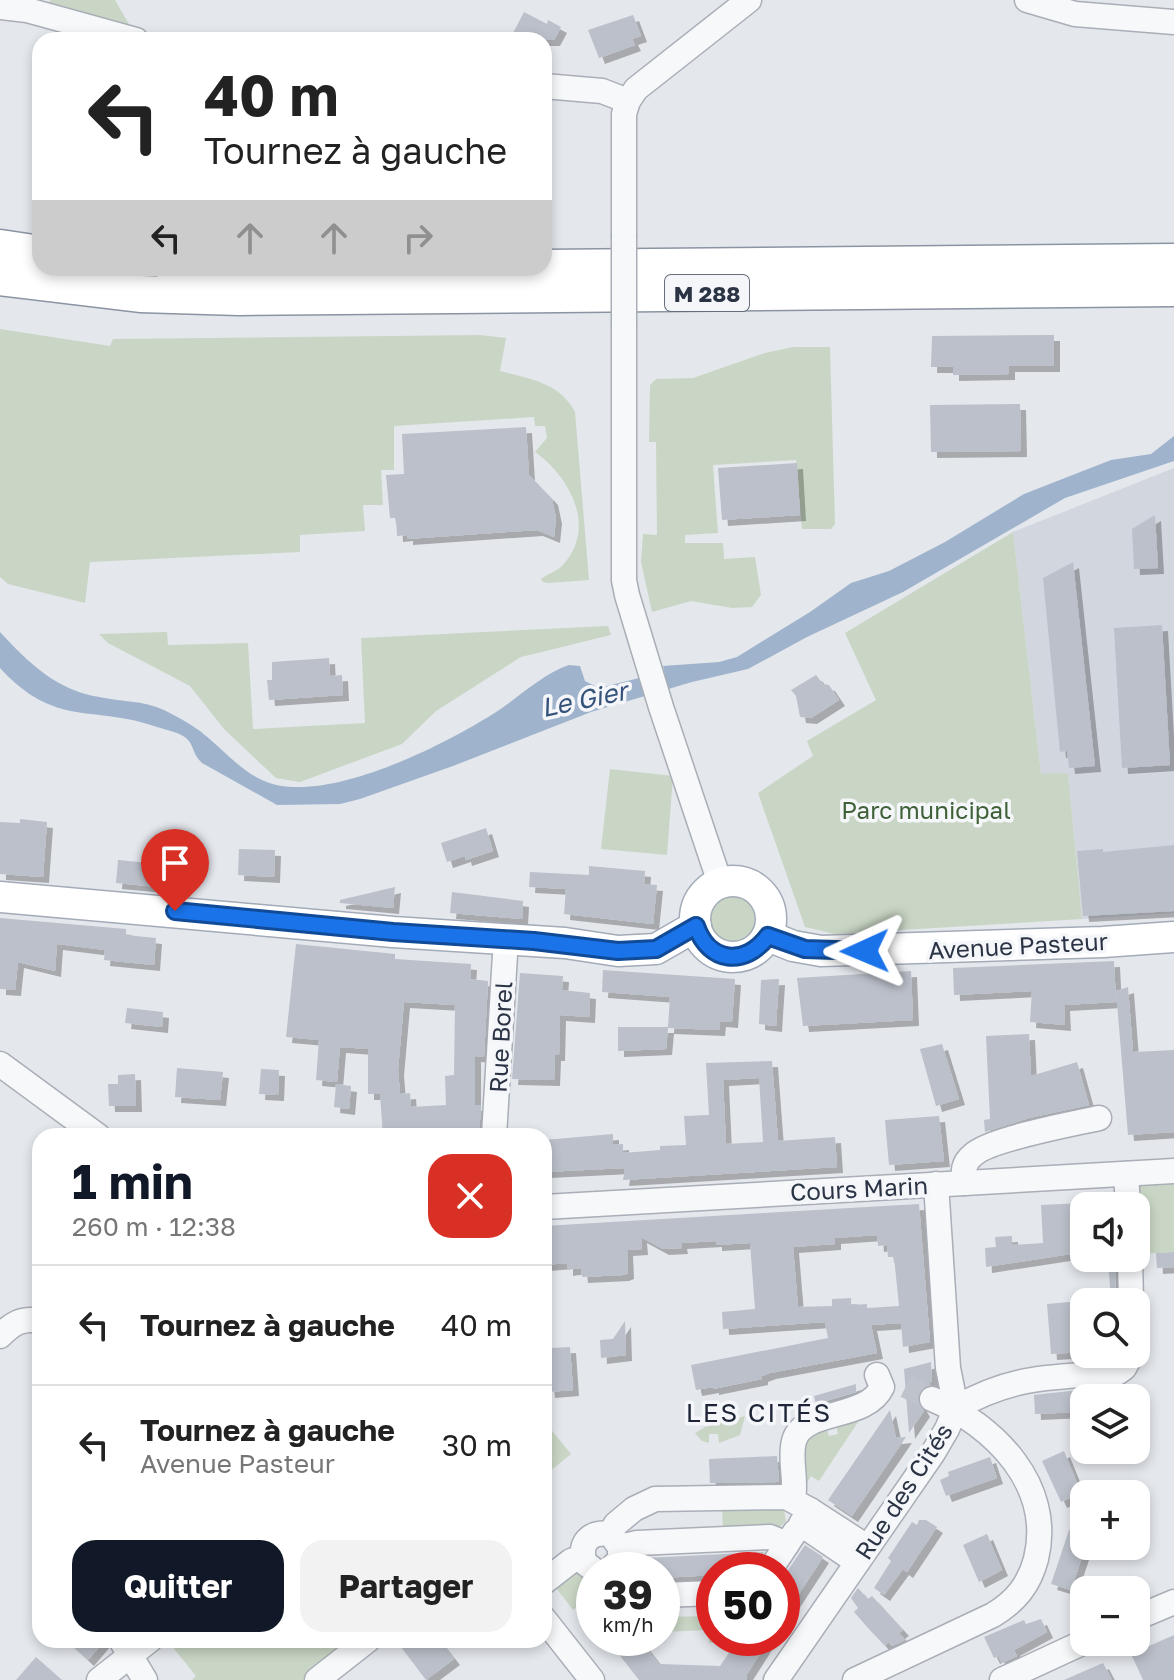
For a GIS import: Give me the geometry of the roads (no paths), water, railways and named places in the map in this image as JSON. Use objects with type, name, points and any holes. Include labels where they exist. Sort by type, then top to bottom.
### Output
[{"type":"highway","points":[[0,248],[32,253]]},
{"type":"highway","name":"M 288","points":[[552,268],[1174,262]]},
{"type":"highway","name":"M 288","points":[[0,277],[140,294],[239,297],[1174,288]]},
{"type":"main road","points":[[720,883],[750,885],[760,892],[771,914],[768,936],[760,947],[750,953],[727,957],[707,946],[696,926],[699,903],[706,893],[720,883]]},
{"type":"main road","points":[[0,897],[636,951],[667,944],[696,926]]},
{"type":"main road","name":"Avenue Pasteur","points":[[768,936],[793,946],[821,951],[1174,937]]},
{"type":"street","points":[[720,883],[661,707],[624,580],[624,114],[636,89],[749,0]]},
{"type":"street","points":[[1027,0],[1075,14],[1174,22]]},
{"type":"street","points":[[0,7],[27,10],[107,32]]},
{"type":"street","points":[[552,87],[602,91],[628,101]]},
{"type":"street","name":"Rue Borel","points":[[495,1128],[506,938]]},
{"type":"street","points":[[0,1064],[87,1128]]},
{"type":"street","points":[[964,1183],[965,1164],[978,1150],[1021,1136],[1099,1118]]},
{"type":"street","name":"Cours Marin","points":[[552,1207],[1174,1171]]},
{"type":"street","points":[[1126,1174],[1127,1192]]},
{"type":"street","name":"Rue des Cités","points":[[776,1680],[933,1453],[956,1408],[948,1368],[936,1184]]},
{"type":"street","points":[[0,1336],[11,1325],[32,1321]]},
{"type":"street","points":[[956,1408],[976,1396],[1020,1380],[1117,1373],[1124,1368]]},
{"type":"street","points":[[780,1552],[798,1519],[793,1449],[797,1435],[810,1424],[872,1401],[888,1381]]},
{"type":"street","points":[[855,1680],[1011,1604],[1024,1590],[1033,1572],[1039,1548],[1040,1523],[1034,1494],[1017,1463],[956,1408],[932,1399]]},
{"type":"street","points":[[715,1499],[716,1539]]},
{"type":"street","points":[[618,1552],[616,1524],[647,1501],[715,1499],[798,1519],[862,1555]]},
{"type":"street","points":[[584,1552],[583,1547],[588,1538],[598,1533],[615,1541],[637,1543],[770,1537],[798,1519]]},
{"type":"street","points":[[552,1576],[571,1561],[576,1562]]},
{"type":"street","points":[[1150,1612],[1174,1602]]},
{"type":"street","points":[[552,1629],[592,1680]]},
{"type":"street","points":[[99,1680],[126,1648],[145,1680]]},
{"type":"street","points":[[317,1680],[358,1648]]},
{"type":"street","points":[[1002,1680],[1070,1648]]},
{"type":"water","name":"Le Gier","points":[[1174,436],[1174,461],[1065,498],[903,592],[807,637],[748,669],[591,712],[453,766],[340,804],[277,805],[202,763],[189,740],[180,734],[134,720],[57,707],[39,700],[20,687],[0,668],[0,632],[56,682],[107,699],[164,710],[200,731],[237,764],[262,780],[287,787],[348,780],[380,770],[444,742],[493,714],[549,674],[569,665],[580,666],[585,681],[599,688],[643,677],[645,684],[666,680],[663,666],[719,662],[737,657],[851,583],[889,571],[945,542],[1024,494],[1111,460],[1151,454]]},
{"type":"tunnel","points":[[906,1386],[932,1399]]},
{"type":"district","name":"LES CITÉS","points":[[759,1412]]},
{"type":"park label","name":"Parc municipal","points":[[926,809]]}]
